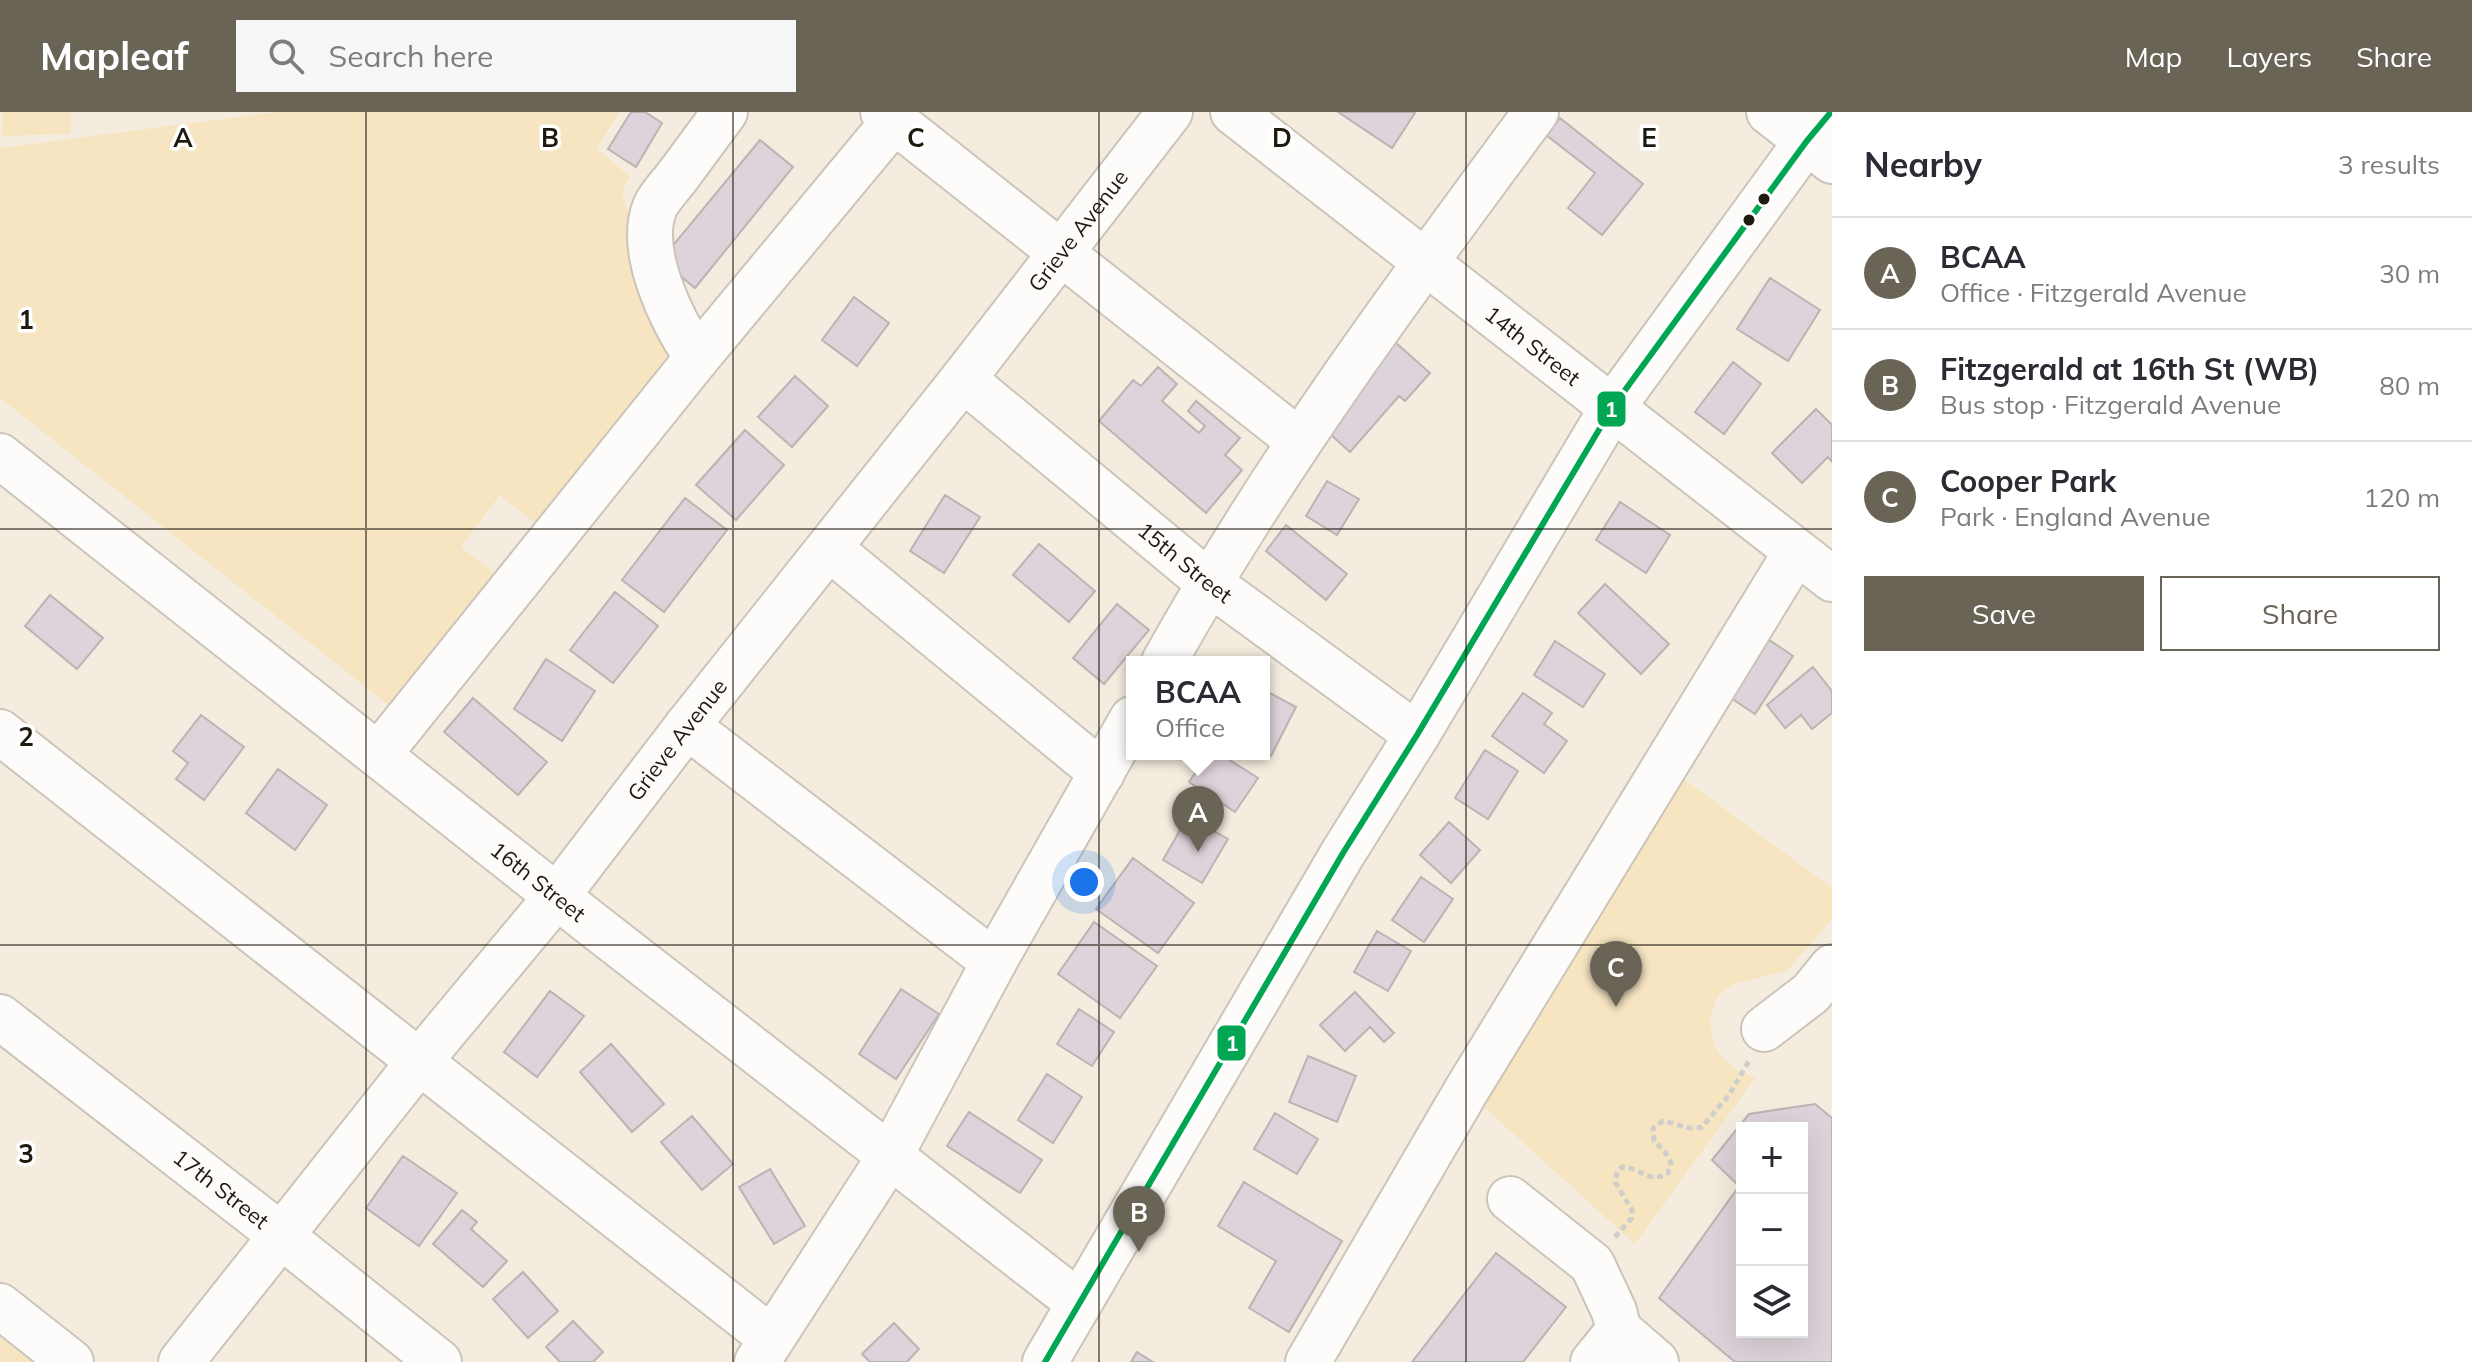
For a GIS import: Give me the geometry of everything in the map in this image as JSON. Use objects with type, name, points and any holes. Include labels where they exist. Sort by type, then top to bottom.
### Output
[{"type":"street","points":[[697,358],[682,336],[661,289],[651,247],[650,224],[656,205],[725,112]]},
{"type":"street","name":"Grieve Avenue","points":[[181,1362],[418,1063],[557,896],[1170,112]]},
{"type":"street","name":"14th Street","points":[[1233,112],[1832,579]]},
{"type":"street","points":[[1167,656],[1208,582],[1299,441],[1536,112]]},
{"type":"street","points":[[1045,1362],[1343,853],[1612,408],[1823,138],[1769,112]]},
{"type":"street","points":[[379,754],[888,116],[1299,441]]},
{"type":"street","name":"15th Street","points":[[963,379],[1208,582],[1417,735]]},
{"type":"street","name":"16th Street","points":[[0,456],[1079,1303]]},
{"type":"street","points":[[829,548],[1102,773]]},
{"type":"street","points":[[1308,1362],[1466,1091],[1796,552]]},
{"type":"street","points":[[687,726],[994,962]]},
{"type":"street","points":[[0,732],[395,1042],[764,1350],[890,1156],[994,962],[1126,730]]},
{"type":"street","points":[[1764,1029],[1811,993],[1832,967]]},
{"type":"street","name":"17th Street","points":[[0,1017],[439,1362]]},
{"type":"street","points":[[1510,1199],[1592,1264],[1614,1311],[1606,1346],[1656,1362]]},
{"type":"street","points":[[0,1306],[71,1362]]},
{"type":"path","points":[[1612,1241],[1631,1219],[1632,1210],[1615,1182],[1617,1172],[1622,1167],[1633,1167],[1645,1177],[1661,1178],[1668,1173],[1671,1163],[1654,1141],[1653,1128],[1663,1121],[1685,1128],[1702,1127],[1743,1074],[1764,1029]]},
{"type":"shaded area","points":[[2,112],[71,112],[71,134],[2,136]]},
{"type":"shaded area","points":[[277,112],[619,112],[597,149],[630,176],[622,192],[669,354],[536,524],[500,495],[461,547],[497,575],[392,708],[0,398],[0,148]]},
{"type":"shaded area","points":[[1673,771],[1832,888],[1832,919],[1787,971],[1734,984],[1715,1002],[1710,1021],[1714,1045],[1736,1070],[1756,1077],[1635,1244],[1466,1091]]},
{"type":"shaded area","points":[[0,1333],[34,1362],[0,1362]]},
{"type":"building","points":[[631,112],[645,112],[662,123],[636,167],[608,149]]},
{"type":"building","points":[[1338,112],[1413,112],[1415,113],[1392,148]]},
{"type":"building","points":[[1560,118],[1643,184],[1602,235],[1568,208],[1595,173],[1546,135]]},
{"type":"building","points":[[760,140],[793,167],[695,288],[661,260]]},
{"type":"building","points":[[1770,278],[1820,310],[1788,361],[1737,329]]},
{"type":"building","points":[[854,297],[889,323],[857,366],[822,340]]},
{"type":"building","points":[[1395,342],[1430,373],[1405,401],[1399,396],[1350,452],[1321,426]]},
{"type":"building","points":[[1733,362],[1761,384],[1724,434],[1695,412]]},
{"type":"building","points":[[1158,367],[1177,384],[1162,401],[1199,433],[1205,426],[1188,411],[1196,401],[1240,438],[1225,455],[1242,470],[1206,513],[1099,421],[1133,380],[1141,386]]},
{"type":"building","points":[[795,376],[828,406],[792,447],[758,417]]},
{"type":"building","points":[[1816,409],[1832,425],[1832,462],[1828,457],[1802,483],[1772,453]]},
{"type":"building","points":[[745,430],[784,465],[736,520],[696,485]]},
{"type":"building","points":[[1327,481],[1359,499],[1337,535],[1306,516]]},
{"type":"building","points":[[945,495],[980,517],[944,573],[910,551]]},
{"type":"building","points":[[685,498],[727,530],[664,612],[622,580]]},
{"type":"building","points":[[1620,502],[1670,535],[1646,573],[1596,540]]},
{"type":"building","points":[[1286,525],[1347,574],[1326,600],[1266,551]]},
{"type":"building","points":[[1039,544],[1095,591],[1069,622],[1013,575]]},
{"type":"building","points":[[1605,584],[1669,644],[1641,674],[1578,613]]},
{"type":"building","points":[[615,592],[658,626],[613,683],[570,650]]},
{"type":"building","points":[[50,595],[103,638],[77,669],[25,626]]},
{"type":"building","points":[[1117,604],[1149,630],[1104,684],[1073,658]]},
{"type":"building","points":[[1756,631],[1793,656],[1755,714],[1719,690]]},
{"type":"building","points":[[1555,641],[1605,674],[1583,707],[1534,675]]},
{"type":"building","points":[[546,659],[595,691],[562,741],[514,709]]},
{"type":"building","points":[[1813,667],[1832,691],[1832,713],[1812,729],[1801,715],[1785,728],[1767,705]]},
{"type":"building","points":[[1270,693],[1296,707],[1270,755]]},
{"type":"building","points":[[1523,693],[1552,713],[1544,724],[1567,741],[1544,773],[1492,736]]},
{"type":"building","points":[[473,698],[547,762],[518,795],[444,732]]},
{"type":"building","points":[[201,715],[244,747],[204,800],[176,779],[188,763],[173,751]]},
{"type":"building","points":[[1485,750],[1518,771],[1488,819],[1455,798]]},
{"type":"building","points":[[1204,760],[1230,760],[1258,778],[1235,812],[1189,782]]},
{"type":"building","points":[[278,769],[327,805],[295,850],[246,813]]},
{"type":"building","points":[[1188,816],[1228,839],[1202,883],[1163,860]]},
{"type":"building","points":[[1449,822],[1480,850],[1451,883],[1420,855]]},
{"type":"building","points":[[1133,858],[1194,903],[1158,953],[1096,909]]},
{"type":"building","points":[[1421,877],[1453,899],[1424,942],[1392,920]]},
{"type":"building","points":[[1094,922],[1157,966],[1120,1018],[1058,974]]},
{"type":"building","points":[[1377,931],[1411,951],[1388,991],[1354,972]]},
{"type":"building","points":[[901,989],[939,1014],[896,1079],[859,1054]]},
{"type":"building","points":[[550,991],[584,1016],[537,1077],[504,1052]]},
{"type":"building","points":[[1355,992],[1394,1033],[1384,1042],[1370,1027],[1345,1051],[1320,1025]]},
{"type":"building","points":[[1079,1009],[1114,1032],[1092,1066],[1057,1044]]},
{"type":"building","points":[[611,1044],[664,1104],[632,1132],[580,1072]]},
{"type":"building","points":[[1308,1056],[1356,1076],[1337,1122],[1289,1102]]},
{"type":"building","points":[[1047,1074],[1082,1097],[1053,1143],[1018,1120]]},
{"type":"building","points":[[1815,1104],[1832,1118],[1832,1362],[1735,1362],[1659,1298],[1736,1190],[1736,1338],[1808,1338],[1808,1122],[1743,1122],[1749,1114]]},
{"type":"building","points":[[969,1112],[1042,1160],[1020,1193],[947,1146]]},
{"type":"building","points":[[1275,1113],[1318,1139],[1297,1174],[1254,1149]]},
{"type":"building","points":[[692,1116],[733,1164],[702,1190],[661,1142]]},
{"type":"building","points":[[1736,1130],[1736,1183],[1712,1160]]},
{"type":"building","points":[[403,1156],[457,1193],[419,1246],[366,1208]]},
{"type":"building","points":[[770,1169],[805,1226],[774,1244],[739,1187]]},
{"type":"building","points":[[1244,1182],[1342,1241],[1289,1332],[1249,1308],[1276,1261],[1218,1226]]},
{"type":"building","points":[[462,1210],[477,1222],[471,1229],[507,1261],[483,1287],[433,1244]]},
{"type":"building","points":[[1496,1253],[1566,1307],[1523,1362],[1412,1362]]},
{"type":"building","points":[[523,1272],[558,1311],[528,1338],[493,1299]]},
{"type":"building","points":[[573,1321],[603,1352],[593,1362],[560,1362],[546,1347]]},
{"type":"building","points":[[894,1323],[919,1349],[907,1362],[870,1362],[862,1354]]},
{"type":"building","points":[[1137,1352],[1153,1362],[1131,1362]]},
{"type":"transit line","name":"1","points":[[1045,1362],[1343,853],[1612,408],[1831,112]]},
{"type":"place","name":"BCAA","points":[[1198,852]]},
{"type":"place","name":"Cooper Park","points":[[1616,1007]]},
{"type":"place","name":"Fitzgerald at 16th St (WB)","points":[[1139,1252]]}]
